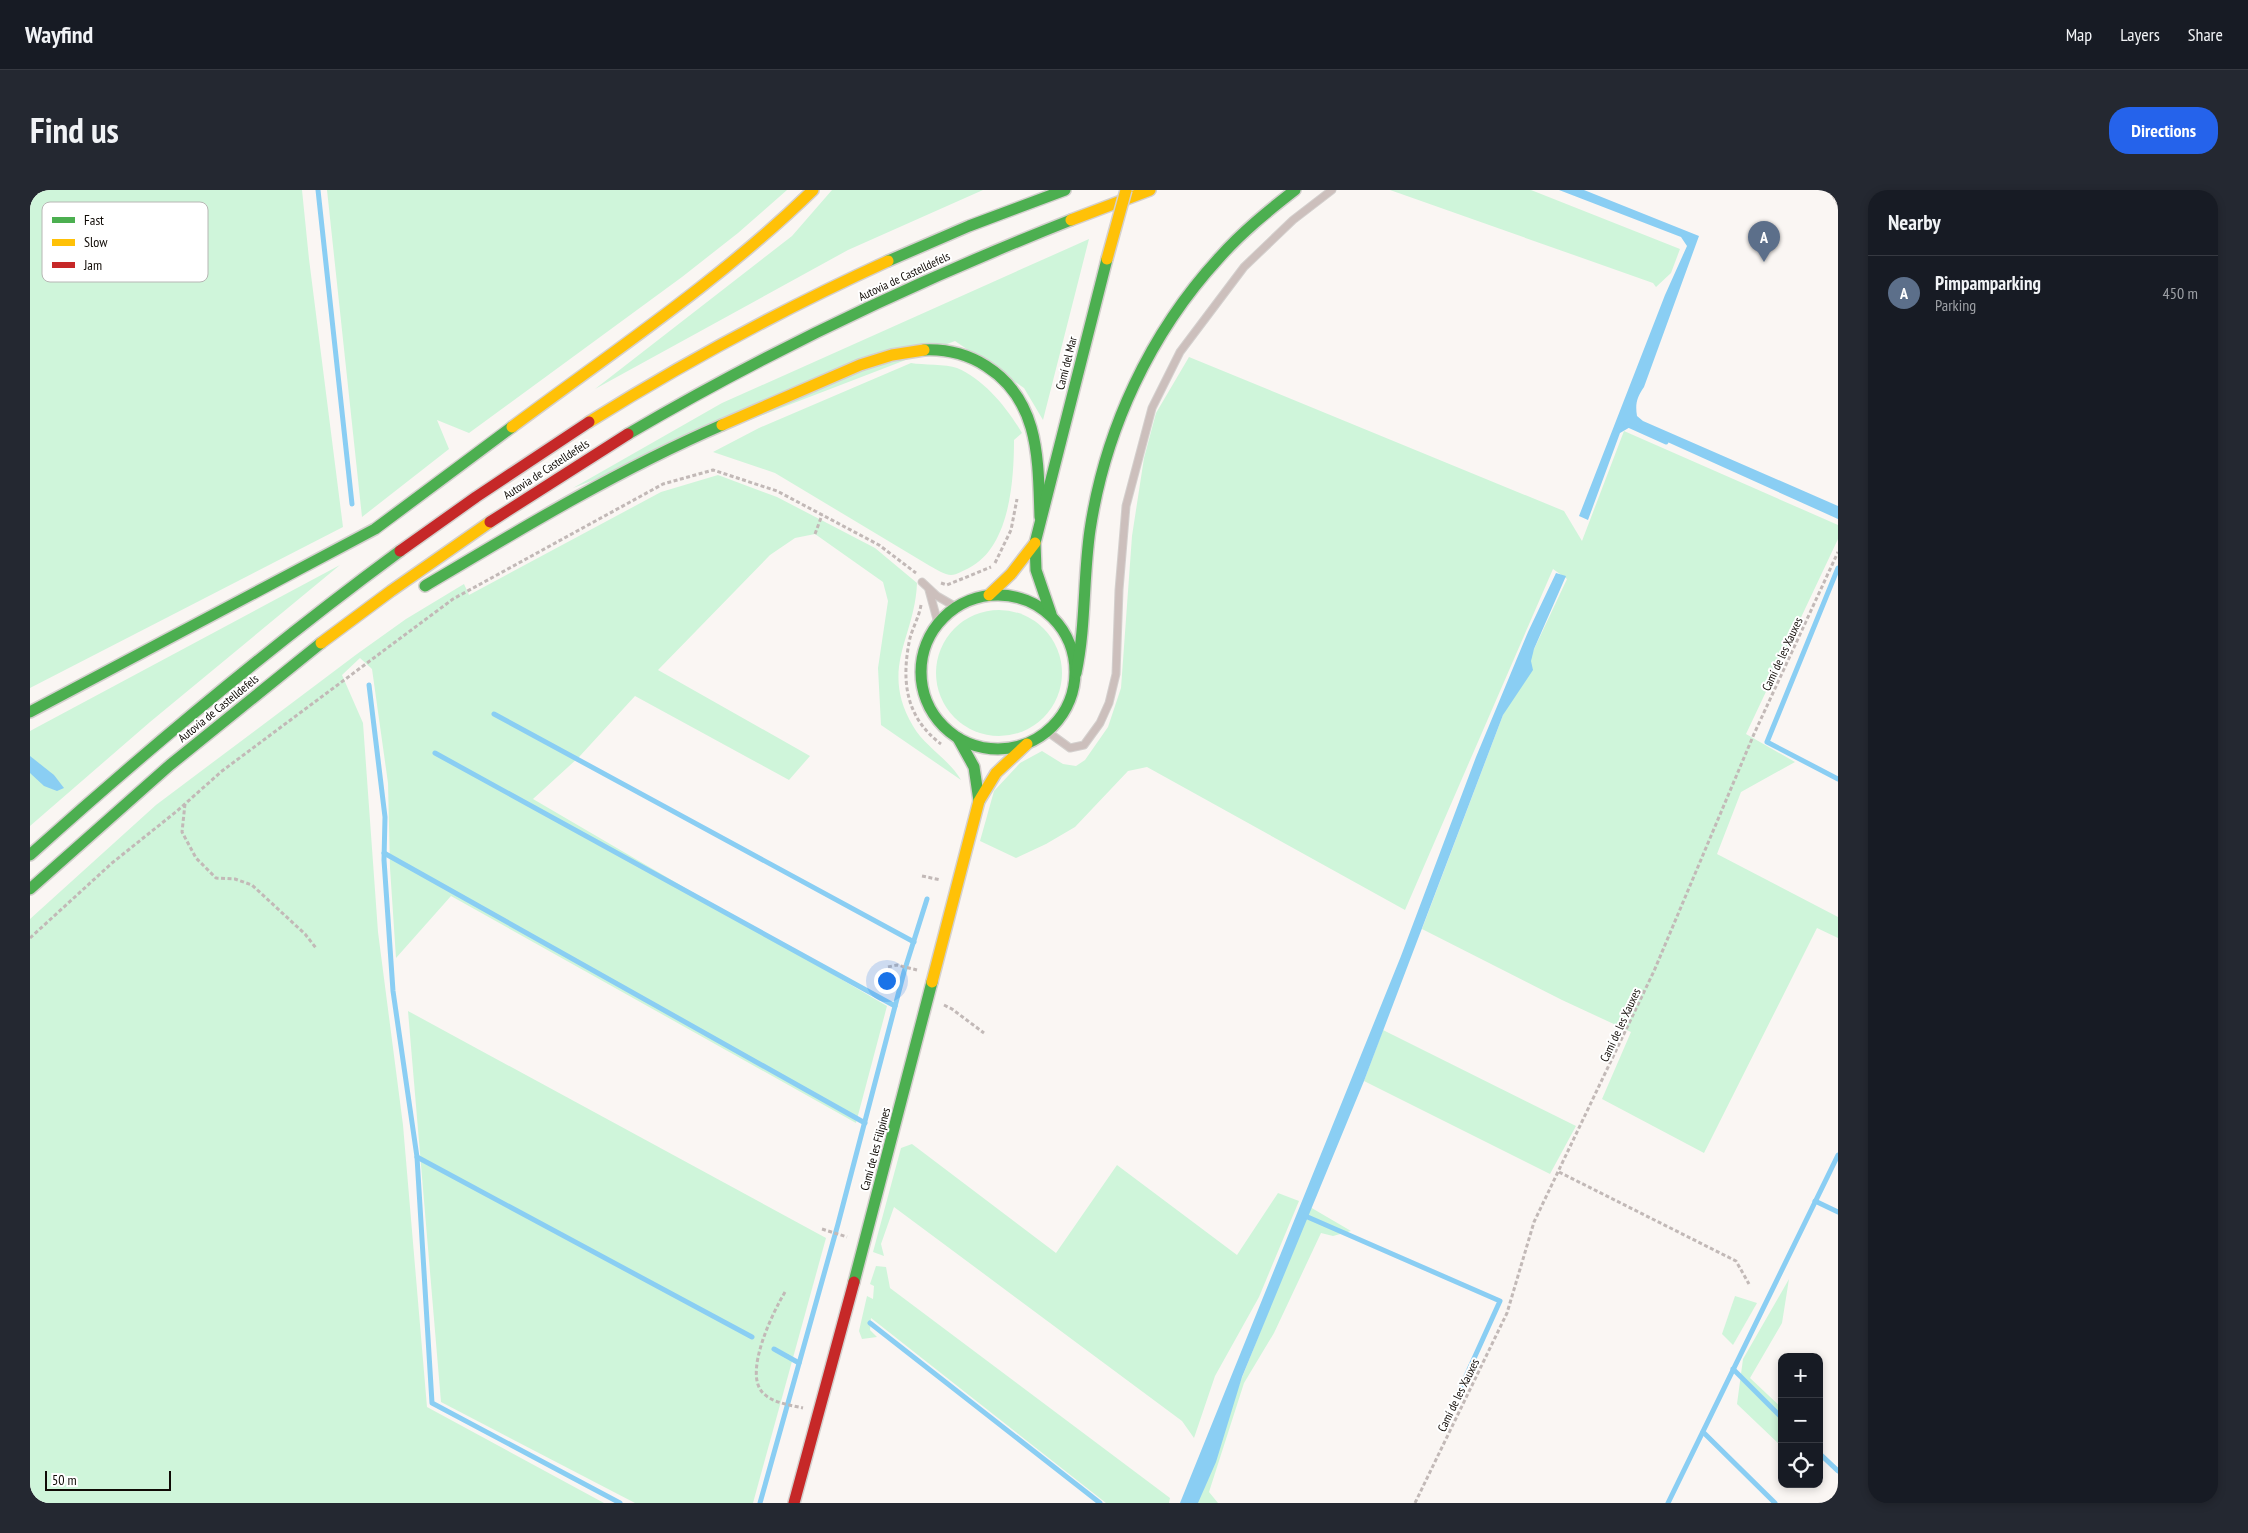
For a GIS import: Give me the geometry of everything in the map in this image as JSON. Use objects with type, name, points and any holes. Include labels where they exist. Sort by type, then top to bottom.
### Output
[{"type":"main road","points":[[30,712],[375,529],[723,269],[776,226],[813,190]]},
{"type":"main road","name":"Autovia de Castelldefels","points":[[30,855],[159,742],[271,649],[371,571],[516,470],[614,406],[720,346],[831,289],[937,239],[1065,190]]},
{"type":"main road","name":"Camí del Mar","points":[[1051,614],[1036,570],[1035,543],[1040,517],[1126,190]]},
{"type":"main road","name":"Autovia de Castelldefels","points":[[30,889],[125,804],[282,674],[455,546],[535,492],[635,430],[733,376],[847,317],[953,268],[1085,214],[1150,190]]},
{"type":"main road","points":[[979,801],[996,773],[1027,744],[1048,732],[1059,720],[1070,701],[1085,626],[1087,561],[1097,494],[1118,421],[1139,376],[1169,322],[1198,282],[1251,225],[1296,190]]},
{"type":"main road","points":[[418,590],[576,497],[639,463],[868,362],[910,351],[932,350],[950,352],[973,359],[1004,380],[1018,394],[1031,422],[1036,442],[1040,517]]},
{"type":"main road","name":"Camí del Mar","points":[[989,595],[1011,574],[1035,543]]},
{"type":"main road","points":[[1027,744],[988,749],[958,738],[949,732],[933,714],[923,689],[922,660],[925,647],[938,623],[956,607],[979,596],[1004,593],[1029,599],[1051,614],[1064,630],[1074,652],[1076,673]]},
{"type":"main road","points":[[282,674],[360,629]]},
{"type":"main road","points":[[958,738],[974,767],[979,801]]},
{"type":"main road","name":"Camí de les Filipines","points":[[794,1503],[819,1415],[979,801]]},
{"type":"lane","points":[[1048,732],[1070,748],[1084,745],[1100,723],[1109,703],[1116,674],[1119,590],[1126,506],[1152,408],[1180,352],[1244,267],[1293,220],[1332,190]]},
{"type":"lane","points":[[922,582],[944,601],[956,607]]},
{"type":"lane","points":[[929,589],[938,623]]},
{"type":"path","points":[[1830,190],[1838,204]]},
{"type":"path","points":[[30,938],[112,863],[185,804],[222,771],[453,598],[663,484],[713,470],[777,491],[879,545],[906,564],[922,582]]},
{"type":"path","points":[[944,747],[928,734],[916,715],[907,695],[904,672],[910,636],[919,616],[922,596],[937,582],[947,585],[993,566],[1011,530],[1017,495]]},
{"type":"path","points":[[815,534],[822,515]]},
{"type":"path","name":"Camí de les Xauxes","points":[[1415,1503],[1508,1313],[1534,1222],[1654,971],[1754,734],[1838,552]]},
{"type":"path","points":[[185,804],[182,832],[196,858],[216,878],[235,879],[252,885],[305,934],[316,948]]},
{"type":"path","points":[[888,966],[912,969]]},
{"type":"path","points":[[928,1001],[952,1009],[984,1034]]},
{"type":"path","points":[[1559,1172],[1736,1261],[1749,1284]]},
{"type":"path","points":[[822,1229],[838,1234]]},
{"type":"path","points":[[785,1292],[774,1311],[757,1361],[757,1379],[763,1393],[780,1403],[794,1406]]},
{"type":"green space","points":[[30,190],[302,190],[343,527],[30,688]]},
{"type":"green space","points":[[327,190],[787,190],[738,233],[682,277],[469,433],[437,420],[449,449],[362,517]]},
{"type":"green space","points":[[832,190],[983,190],[848,250],[595,389],[792,236]]},
{"type":"green space","points":[[1390,190],[1531,190],[1680,249],[1671,273],[1656,287],[1653,283]]},
{"type":"green space","points":[[1089,239],[1043,420],[1024,388],[955,341],[573,488],[722,403]]},
{"type":"green space","points":[[1189,357],[1564,511],[1582,541],[1624,431],[1838,525],[1838,539],[1746,734],[1795,762],[1741,792],[1717,854],[1838,917],[1838,938],[1817,928],[1704,1153],[1602,1099],[1631,1032],[1562,1000],[1422,929],[1503,715],[1567,579],[1553,569],[1405,910],[1147,767],[1128,771],[1075,827],[1046,844],[1016,858],[980,841],[994,791],[1020,763],[1042,751],[1063,764],[1076,766],[1085,760],[1108,727],[1121,688],[1132,536],[1144,458],[1156,413]]},
{"type":"green space","points":[[911,363],[957,368],[977,379],[1010,414],[1022,433],[1014,440],[1011,493],[1001,529],[993,545],[983,558],[958,573],[949,575],[930,566],[775,473],[713,452],[759,428]]},
{"type":"green space","points":[[718,475],[777,497],[875,548],[917,583],[915,603],[901,653],[899,670],[899,687],[903,705],[918,733],[956,772],[961,780],[881,725],[878,668],[888,601],[883,582],[815,534],[795,538],[770,555],[658,670],[810,756],[789,780],[635,696],[579,757],[533,799],[887,1006],[856,1123],[451,896],[396,958],[390,868],[388,783],[372,669],[360,658],[342,675],[363,723],[378,932],[403,1125],[427,1407],[604,1503],[30,1503],[30,919],[156,805],[406,619],[464,584],[469,595],[661,492]]},
{"type":"green space","points":[[340,565],[150,722],[30,826],[30,731]]},
{"type":"green space","points":[[999,610],[1023,615],[1034,620],[1044,628],[1052,638],[1057,649],[1062,673],[1057,697],[1052,708],[1044,718],[1034,726],[1023,731],[999,736],[975,731],[964,726],[954,718],[946,708],[941,697],[936,673],[941,649],[946,638],[954,628],[964,620],[975,615]]},
{"type":"green space","points":[[408,1011],[826,1238],[753,1503],[635,1503],[441,1402]]},
{"type":"green space","points":[[1383,1030],[1576,1126],[1550,1174],[1364,1081]]},
{"type":"green space","points":[[912,1144],[1056,1253],[1117,1165],[1237,1255],[1278,1193],[1299,1201],[1259,1297],[1215,1376],[1194,1438],[1182,1421],[894,1207],[881,1244],[884,1256],[873,1252],[901,1148]]},
{"type":"green space","points":[[1310,1207],[1351,1231],[1333,1236],[1321,1233],[1274,1333],[1244,1383],[1209,1492],[1218,1503],[1192,1503]]},
{"type":"green space","points":[[876,1266],[886,1267],[890,1288],[1170,1498],[1169,1503],[1106,1503],[871,1318],[870,1330],[877,1337],[862,1339],[859,1331],[867,1296],[873,1299],[874,1286],[870,1284]]},
{"type":"green space","points":[[1789,1279],[1782,1323],[1750,1378],[1778,1404],[1778,1443],[1737,1404],[1743,1359]]},
{"type":"green space","points":[[1735,1296],[1757,1303],[1733,1345],[1722,1334]]},
{"type":"water","points":[[1559,190],[1584,190],[1699,236],[1644,387],[1638,397],[1636,404],[1637,416],[1643,421],[1838,506],[1838,519],[1632,426],[1620,433],[1588,520],[1579,516],[1665,295],[1687,246],[1681,237]]},
{"type":"water","points":[[1556,573],[1566,576],[1534,649],[1531,661],[1533,670],[1503,715],[1364,1081],[1242,1377],[1216,1462],[1198,1503],[1180,1503],[1401,956],[1476,757],[1528,632]]},
{"type":"water","points":[[30,756],[54,775],[64,788],[57,791],[44,786],[30,773]]},
{"type":"waterway","points":[[318,190],[352,504]]},
{"type":"waterway","points":[[1626,424],[1666,442]]},
{"type":"waterway","points":[[1838,568],[1767,742],[1838,779]]},
{"type":"waterway","points":[[369,685],[385,817],[384,860],[393,991],[417,1157],[432,1403],[620,1503]]},
{"type":"waterway","points":[[494,714],[914,942]]},
{"type":"waterway","points":[[435,753],[895,1006]]},
{"type":"waterway","points":[[384,853],[865,1123]]},
{"type":"waterway","points":[[760,1503],[838,1224],[904,972],[927,899]]},
{"type":"waterway","points":[[1668,1503],[1838,1155]]},
{"type":"waterway","points":[[417,1157],[752,1337]]},
{"type":"waterway","points":[[1815,1201],[1838,1212]]},
{"type":"waterway","points":[[1303,1215],[1500,1301],[1457,1396]]},
{"type":"waterway","points":[[870,1323],[1100,1503]]},
{"type":"waterway","points":[[774,1349],[799,1363]]},
{"type":"waterway","points":[[1733,1369],[1778,1414]]},
{"type":"waterway","points":[[1703,1432],[1775,1503]]},
{"type":"waterway","points":[[1823,1457],[1838,1471]]},
{"type":"traffic: fast","points":[[888,261],[969,226],[1065,190]]},
{"type":"traffic: fast","points":[[1076,673],[1081,638],[1090,530],[1097,493],[1119,420],[1134,385],[1172,318],[1194,287],[1237,239],[1295,190]]},
{"type":"traffic: fast","points":[[628,434],[735,374],[845,318],[957,267],[1071,220]]},
{"type":"traffic: fast","points":[[1051,614],[1036,570],[1035,543],[1107,259]]},
{"type":"traffic: fast","points":[[924,350],[940,350],[971,358],[986,366],[1004,380],[1017,396],[1026,414],[1036,453],[1040,517]]},
{"type":"traffic: fast","points":[[425,586],[534,521],[608,480],[683,442],[722,425]]},
{"type":"traffic: fast","points":[[30,712],[375,529],[512,427]]},
{"type":"traffic: fast","points":[[30,855],[211,698],[400,551]]},
{"type":"traffic: fast","points":[[998,595],[1028,600],[1053,617],[1070,642],[1075,672],[1070,702],[1053,727],[1028,744],[998,749],[968,744],[943,727],[926,702],[921,672],[926,642],[943,617],[968,600],[998,595]]},
{"type":"traffic: fast","points":[[30,889],[170,765],[321,643]]},
{"type":"traffic: fast","points":[[958,738],[974,767],[979,801]]},
{"type":"traffic: fast","points":[[854,1282],[932,982]]},
{"type":"traffic: slow","points":[[512,427],[705,284],[778,223],[813,190]]},
{"type":"traffic: slow","points":[[1107,259],[1126,190]]},
{"type":"traffic: slow","points":[[1071,220],[1150,190]]},
{"type":"traffic: slow","points":[[589,422],[662,378],[736,337],[888,261]]},
{"type":"traffic: slow","points":[[722,425],[860,365],[892,355],[924,350]]},
{"type":"traffic: slow","points":[[321,643],[391,591],[490,522]]},
{"type":"traffic: slow","points":[[989,595],[1011,574],[1035,543]]},
{"type":"traffic: slow","points":[[932,982],[979,801],[996,773],[1027,744]]},
{"type":"traffic: jam","points":[[400,551],[476,497],[589,422]]},
{"type":"traffic: jam","points":[[490,522],[628,434]]},
{"type":"traffic: jam","points":[[794,1503],[854,1282]]},
{"type":"place","name":"Pimpamparking","points":[[1764,262]]}]
